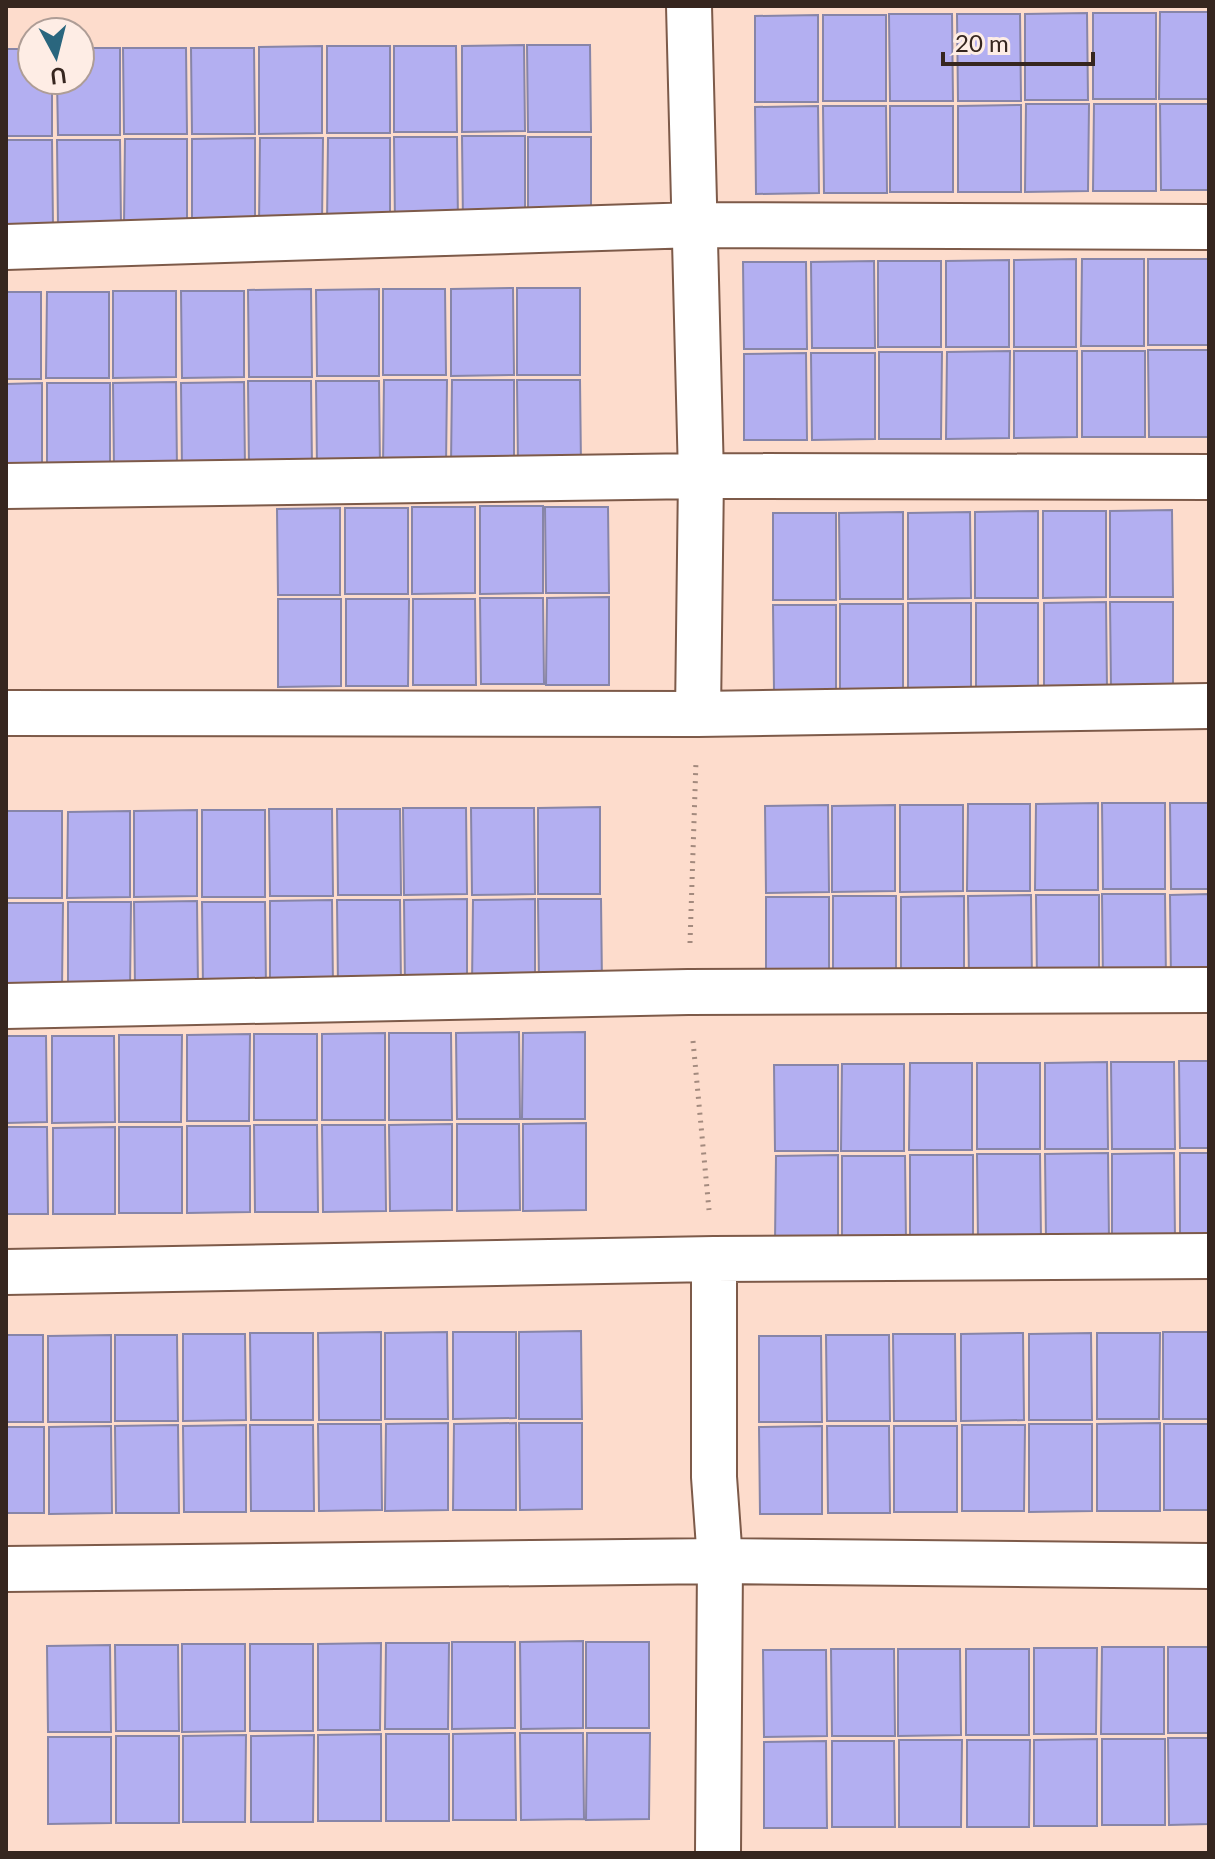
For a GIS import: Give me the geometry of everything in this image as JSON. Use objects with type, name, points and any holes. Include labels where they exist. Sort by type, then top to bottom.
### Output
[{"type":"street","points":[[689,6],[701,476],[698,714]]},
{"type":"street","points":[[6,247],[695,225],[1209,227]]},
{"type":"street","points":[[6,486],[701,476],[1209,477]]},
{"type":"street","points":[[6,713],[698,714],[1209,706]]},
{"type":"street","points":[[6,1006],[672,993],[1209,990]]},
{"type":"street","points":[[6,1272],[714,1259],[1209,1256]]},
{"type":"street","points":[[714,1259],[714,1477],[720,1561],[718,1853]]},
{"type":"street","points":[[6,1569],[720,1561],[1209,1566]]},
{"type":"building","points":[[1160,12],[1209,12],[1209,99],[1159,99]]},
{"type":"building","points":[[1087,13],[1088,100],[1025,100],[1025,14]]},
{"type":"building","points":[[1093,13],[1156,13],[1156,99],[1093,99]]},
{"type":"building","points":[[889,14],[952,14],[953,101],[890,101]]},
{"type":"building","points":[[957,14],[1020,14],[1021,101],[958,101]]},
{"type":"building","points":[[818,15],[818,102],[755,102],[755,16]]},
{"type":"building","points":[[823,15],[886,15],[886,101],[823,101]]},
{"type":"building","points":[[524,45],[525,131],[462,132],[462,46]]},
{"type":"building","points":[[527,45],[590,45],[591,132],[528,132]]},
{"type":"building","points":[[322,46],[322,133],[259,134],[259,47]]},
{"type":"building","points":[[327,46],[390,46],[390,133],[327,133]]},
{"type":"building","points":[[394,46],[456,46],[457,132],[394,132]]},
{"type":"building","points":[[96,48],[120,48],[120,135],[58,135],[57,96],[96,96]]},
{"type":"building","points":[[123,48],[186,48],[187,134],[124,134]]},
{"type":"building","points":[[191,48],[254,48],[255,134],[192,134]]},
{"type":"building","points":[[6,49],[16,49],[16,96],[52,96],[52,136],[6,136]]},
{"type":"building","points":[[1026,104],[1089,104],[1088,191],[1025,192]]},
{"type":"building","points":[[1094,104],[1156,104],[1156,191],[1093,191]]},
{"type":"building","points":[[1160,104],[1209,104],[1209,190],[1161,190]]},
{"type":"building","points":[[1021,105],[1021,192],[958,192],[958,106]]},
{"type":"building","points":[[818,106],[819,193],[756,194],[755,107]]},
{"type":"building","points":[[823,106],[886,106],[887,193],[824,193]]},
{"type":"building","points":[[890,106],[953,106],[953,192],[890,192]]},
{"type":"building","points":[[462,136],[525,136],[525,223],[463,224]]},
{"type":"building","points":[[394,137],[457,137],[458,224],[395,224]]},
{"type":"building","points":[[528,137],[591,137],[591,223],[528,223]]},
{"type":"building","points":[[255,138],[255,226],[192,226],[192,139]]},
{"type":"building","points":[[260,138],[323,138],[322,224],[259,225]]},
{"type":"building","points":[[328,138],[390,138],[390,224],[327,224]]},
{"type":"building","points":[[125,139],[187,139],[187,226],[124,226]]},
{"type":"building","points":[[6,140],[52,140],[53,227],[6,227]]},
{"type":"building","points":[[57,140],[120,140],[121,226],[58,226]]},
{"type":"building","points":[[1076,259],[1076,347],[1014,347],[1014,260]]},
{"type":"building","points":[[1082,259],[1144,259],[1144,346],[1081,346]]},
{"type":"building","points":[[1148,259],[1209,259],[1209,345],[1148,345]]},
{"type":"building","points":[[1009,260],[1009,347],[946,347],[946,261]]},
{"type":"building","points":[[874,261],[875,348],[812,348],[811,262]]},
{"type":"building","points":[[878,261],[941,261],[941,347],[878,347]]},
{"type":"building","points":[[743,262],[806,262],[807,349],[744,349]]},
{"type":"building","points":[[513,288],[514,375],[451,376],[451,289]]},
{"type":"building","points":[[517,288],[580,288],[580,375],[517,375]]},
{"type":"building","points":[[311,289],[312,377],[249,377],[248,290]]},
{"type":"building","points":[[379,289],[379,376],[317,376],[316,290]]},
{"type":"building","points":[[383,289],[445,289],[446,375],[383,375]]},
{"type":"building","points":[[113,291],[176,291],[176,377],[113,378]]},
{"type":"building","points":[[181,291],[244,291],[244,377],[182,378]]},
{"type":"building","points":[[6,292],[41,292],[41,379],[6,379]]},
{"type":"building","points":[[47,292],[109,292],[109,378],[46,378]]},
{"type":"building","points":[[1148,350],[1209,350],[1209,437],[1149,437]]},
{"type":"building","points":[[1010,351],[1009,438],[946,439],[947,352]]},
{"type":"building","points":[[1014,351],[1077,351],[1077,437],[1014,438]]},
{"type":"building","points":[[1082,351],[1145,351],[1145,437],[1082,437]]},
{"type":"building","points":[[879,352],[942,352],[941,439],[879,439]]},
{"type":"building","points":[[806,353],[807,440],[744,440],[744,354]]},
{"type":"building","points":[[811,353],[875,353],[875,439],[812,440]]},
{"type":"building","points":[[384,380],[447,380],[446,467],[383,467]]},
{"type":"building","points":[[452,380],[514,380],[514,466],[451,466]]},
{"type":"building","points":[[517,380],[580,380],[581,466],[518,466]]},
{"type":"building","points":[[248,381],[311,381],[312,467],[249,468]]},
{"type":"building","points":[[316,381],[379,381],[380,467],[317,468]]},
{"type":"building","points":[[176,382],[177,469],[114,469],[113,383]]},
{"type":"building","points":[[244,382],[245,468],[182,469],[181,383]]},
{"type":"building","points":[[42,383],[42,470],[6,470],[6,384]]},
{"type":"building","points":[[47,383],[110,383],[110,470],[47,470]]},
{"type":"building","points":[[480,506],[543,506],[543,593],[480,594]]},
{"type":"building","points":[[412,507],[475,507],[475,593],[412,594]]},
{"type":"building","points":[[545,507],[608,507],[609,593],[546,593]]},
{"type":"building","points":[[340,508],[340,595],[278,595],[277,509]]},
{"type":"building","points":[[345,508],[408,508],[408,594],[345,594]]},
{"type":"building","points":[[1172,510],[1173,597],[1110,597],[1110,511]]},
{"type":"building","points":[[1038,511],[1038,598],[975,598],[975,512]]},
{"type":"building","points":[[1043,511],[1106,511],[1106,597],[1043,598]]},
{"type":"building","points":[[903,512],[903,599],[840,599],[839,513]]},
{"type":"building","points":[[970,512],[971,598],[908,599],[908,513]]},
{"type":"building","points":[[773,513],[836,513],[836,600],[773,600]]},
{"type":"building","points":[[609,597],[609,685],[546,685],[547,598]]},
{"type":"building","points":[[480,598],[543,598],[544,684],[481,684]]},
{"type":"building","points":[[278,599],[341,599],[341,686],[278,687]]},
{"type":"building","points":[[346,599],[409,599],[408,686],[346,686]]},
{"type":"building","points":[[413,599],[475,599],[476,685],[413,685]]},
{"type":"building","points":[[1106,602],[1107,689],[1044,689],[1044,603]]},
{"type":"building","points":[[1110,602],[1173,602],[1173,688],[1111,688]]},
{"type":"building","points":[[908,603],[971,603],[971,690],[908,691]]},
{"type":"building","points":[[976,603],[1038,603],[1038,689],[976,690]]},
{"type":"building","points":[[840,604],[903,604],[903,690],[840,691]]},
{"type":"building","points":[[773,605],[836,605],[836,691],[774,691]]},
{"type":"building","points":[[1098,803],[1098,890],[1035,890],[1036,804]]},
{"type":"building","points":[[1102,803],[1165,803],[1165,889],[1103,889]]},
{"type":"building","points":[[1170,803],[1209,803],[1209,889],[1171,889]]},
{"type":"building","points":[[968,804],[1030,804],[1030,891],[967,891]]},
{"type":"building","points":[[828,805],[829,892],[766,893],[765,806]]},
{"type":"building","points":[[895,805],[895,891],[832,892],[832,806]]},
{"type":"building","points":[[900,805],[963,805],[963,891],[900,892]]},
{"type":"building","points":[[600,807],[600,894],[538,894],[538,808]]},
{"type":"building","points":[[403,808],[466,808],[467,894],[404,895]]},
{"type":"building","points":[[471,808],[534,808],[535,894],[472,895]]},
{"type":"building","points":[[269,809],[332,809],[333,896],[270,896]]},
{"type":"building","points":[[337,809],[400,809],[401,895],[338,895]]},
{"type":"building","points":[[197,810],[197,896],[134,897],[134,811]]},
{"type":"building","points":[[202,810],[265,810],[265,897],[202,897]]},
{"type":"building","points":[[6,811],[62,811],[62,898],[6,898]]},
{"type":"building","points":[[130,811],[130,897],[67,898],[68,812]]},
{"type":"building","points":[[1102,894],[1165,894],[1166,981],[1103,981]]},
{"type":"building","points":[[1209,894],[1209,981],[1171,981],[1170,895]]},
{"type":"building","points":[[1031,895],[1032,982],[969,982],[968,896]]},
{"type":"building","points":[[1036,895],[1099,895],[1099,981],[1037,982]]},
{"type":"building","points":[[833,896],[896,896],[896,983],[833,983]]},
{"type":"building","points":[[964,896],[964,983],[901,983],[901,897]]},
{"type":"building","points":[[766,897],[829,897],[829,983],[766,984]]},
{"type":"building","points":[[467,899],[467,986],[405,986],[404,900]]},
{"type":"building","points":[[535,899],[535,986],[472,986],[473,900]]},
{"type":"building","points":[[538,899],[601,899],[602,985],[539,986]]},
{"type":"building","points":[[332,900],[333,987],[270,987],[270,901]]},
{"type":"building","points":[[337,900],[400,900],[401,986],[338,987]]},
{"type":"building","points":[[197,901],[198,988],[135,988],[134,902]]},
{"type":"building","points":[[68,902],[131,902],[130,989],[68,989]]},
{"type":"building","points":[[202,902],[265,902],[266,988],[203,988]]},
{"type":"building","points":[[6,903],[63,903],[62,989],[6,989]]},
{"type":"building","points":[[519,1032],[520,1119],[457,1119],[456,1033]]},
{"type":"building","points":[[585,1032],[585,1119],[522,1119],[523,1033]]},
{"type":"building","points":[[385,1033],[385,1120],[322,1120],[322,1034]]},
{"type":"building","points":[[389,1033],[451,1033],[452,1120],[389,1120]]},
{"type":"building","points":[[250,1034],[249,1121],[187,1121],[187,1035]]},
{"type":"building","points":[[254,1034],[317,1034],[317,1120],[254,1120]]},
{"type":"building","points":[[119,1035],[182,1035],[181,1122],[119,1122]]},
{"type":"building","points":[[6,1036],[46,1036],[47,1122],[6,1123]]},
{"type":"building","points":[[52,1036],[114,1036],[115,1122],[52,1123]]},
{"type":"building","points":[[1179,1061],[1209,1061],[1209,1148],[1180,1148]]},
{"type":"building","points":[[1107,1062],[1108,1149],[1045,1149],[1045,1063]]},
{"type":"building","points":[[1111,1062],[1174,1062],[1175,1149],[1112,1149]]},
{"type":"building","points":[[910,1063],[972,1063],[972,1150],[909,1150]]},
{"type":"building","points":[[977,1063],[1040,1063],[1040,1149],[977,1149]]},
{"type":"building","points":[[842,1064],[904,1064],[904,1151],[841,1151]]},
{"type":"building","points":[[774,1065],[838,1065],[838,1151],[775,1151]]},
{"type":"building","points":[[586,1123],[586,1210],[523,1211],[523,1124]]},
{"type":"building","points":[[452,1124],[452,1210],[390,1211],[389,1125]]},
{"type":"building","points":[[457,1124],[519,1124],[520,1210],[457,1211]]},
{"type":"building","points":[[254,1125],[317,1125],[318,1212],[255,1212]]},
{"type":"building","points":[[322,1125],[385,1125],[386,1211],[323,1212]]},
{"type":"building","points":[[187,1126],[250,1126],[250,1212],[187,1213]]},
{"type":"building","points":[[6,1127],[47,1127],[48,1214],[6,1214]]},
{"type":"building","points":[[115,1127],[115,1214],[53,1214],[53,1128]]},
{"type":"building","points":[[119,1127],[182,1127],[182,1213],[119,1213]]},
{"type":"building","points":[[1108,1153],[1109,1240],[1046,1241],[1045,1154]]},
{"type":"building","points":[[1174,1153],[1175,1239],[1112,1240],[1112,1154]]},
{"type":"building","points":[[1180,1153],[1209,1153],[1209,1239],[1180,1239]]},
{"type":"building","points":[[977,1154],[1040,1154],[1041,1241],[978,1241]]},
{"type":"building","points":[[838,1155],[838,1243],[775,1243],[776,1156]]},
{"type":"building","points":[[910,1155],[973,1155],[973,1241],[910,1241]]},
{"type":"building","points":[[842,1156],[905,1156],[906,1242],[842,1242]]},
{"type":"building","points":[[581,1331],[582,1419],[519,1419],[519,1332]]},
{"type":"building","points":[[381,1332],[381,1420],[319,1420],[318,1333]]},
{"type":"building","points":[[447,1332],[448,1419],[385,1419],[385,1333]]},
{"type":"building","points":[[453,1332],[516,1332],[516,1418],[453,1419]]},
{"type":"building","points":[[1163,1332],[1209,1332],[1209,1419],[1163,1419]]},
{"type":"building","points":[[250,1333],[313,1333],[313,1420],[251,1420]]},
{"type":"building","points":[[1023,1333],[1024,1420],[961,1421],[961,1334]]},
{"type":"building","points":[[1091,1333],[1092,1420],[1029,1420],[1029,1334]]},
{"type":"building","points":[[1097,1333],[1160,1333],[1159,1419],[1097,1419]]},
{"type":"building","points":[[183,1334],[245,1334],[246,1420],[183,1421]]},
{"type":"building","points":[[893,1334],[955,1334],[956,1421],[894,1421]]},
{"type":"building","points":[[6,1335],[43,1335],[43,1422],[6,1422]]},
{"type":"building","points":[[111,1335],[111,1422],[48,1422],[48,1336]]},
{"type":"building","points":[[115,1335],[177,1335],[178,1421],[115,1421]]},
{"type":"building","points":[[826,1335],[889,1335],[890,1421],[827,1421]]},
{"type":"building","points":[[759,1336],[821,1336],[822,1422],[759,1422]]},
{"type":"building","points":[[448,1423],[448,1510],[385,1511],[386,1424]]},
{"type":"building","points":[[516,1423],[516,1510],[453,1510],[454,1424]]},
{"type":"building","points":[[519,1423],[582,1423],[582,1509],[520,1510]]},
{"type":"building","points":[[1160,1423],[1160,1511],[1097,1511],[1097,1424]]},
{"type":"building","points":[[318,1424],[381,1424],[382,1510],[319,1511]]},
{"type":"building","points":[[1029,1424],[1092,1424],[1092,1511],[1029,1512]]},
{"type":"building","points":[[1164,1424],[1209,1424],[1209,1510],[1164,1510]]},
{"type":"building","points":[[178,1425],[179,1513],[116,1513],[115,1426]]},
{"type":"building","points":[[246,1425],[246,1512],[184,1512],[183,1426]]},
{"type":"building","points":[[250,1425],[313,1425],[314,1511],[251,1511]]},
{"type":"building","points":[[962,1425],[1025,1425],[1024,1511],[962,1511]]},
{"type":"building","points":[[111,1426],[112,1513],[49,1514],[49,1427]]},
{"type":"building","points":[[822,1426],[822,1514],[760,1514],[759,1427]]},
{"type":"building","points":[[827,1426],[889,1426],[890,1513],[828,1513]]},
{"type":"building","points":[[894,1426],[957,1426],[957,1512],[894,1512]]},
{"type":"building","points":[[6,1427],[44,1427],[44,1513],[6,1513]]},
{"type":"building","points":[[583,1641],[583,1728],[521,1729],[520,1642]]},
{"type":"building","points":[[452,1642],[515,1642],[515,1728],[452,1729]]},
{"type":"building","points":[[586,1642],[649,1642],[649,1728],[586,1728]]},
{"type":"building","points":[[381,1643],[380,1730],[318,1730],[318,1644]]},
{"type":"building","points":[[386,1643],[449,1643],[448,1729],[385,1729]]},
{"type":"building","points":[[182,1644],[245,1644],[245,1731],[182,1732]]},
{"type":"building","points":[[250,1644],[313,1644],[313,1731],[250,1731]]},
{"type":"building","points":[[110,1645],[111,1732],[48,1732],[47,1646]]},
{"type":"building","points":[[115,1645],[178,1645],[179,1731],[116,1731]]},
{"type":"building","points":[[1102,1647],[1164,1647],[1164,1734],[1101,1734]]},
{"type":"building","points":[[1168,1647],[1209,1647],[1209,1733],[1168,1733]]},
{"type":"building","points":[[1034,1648],[1097,1648],[1096,1734],[1034,1734]]},
{"type":"building","points":[[831,1649],[894,1649],[895,1736],[832,1736]]},
{"type":"building","points":[[898,1649],[960,1649],[961,1735],[898,1736]]},
{"type":"building","points":[[966,1649],[1029,1649],[1029,1735],[966,1735]]},
{"type":"building","points":[[763,1650],[826,1650],[827,1736],[764,1737]]},
{"type":"building","points":[[515,1733],[516,1820],[453,1820],[453,1734]]},
{"type":"building","points":[[520,1733],[583,1733],[584,1819],[521,1820]]},
{"type":"building","points":[[587,1733],[650,1733],[649,1819],[586,1820]]},
{"type":"building","points":[[381,1734],[381,1821],[318,1821],[318,1735]]},
{"type":"building","points":[[386,1734],[449,1734],[449,1821],[386,1821]]},
{"type":"building","points":[[246,1735],[245,1822],[183,1822],[183,1736]]},
{"type":"building","points":[[314,1735],[313,1822],[251,1822],[251,1736]]},
{"type":"building","points":[[116,1736],[179,1736],[179,1823],[116,1823]]},
{"type":"building","points":[[48,1737],[111,1737],[111,1823],[48,1824]]},
{"type":"building","points":[[1168,1738],[1209,1738],[1209,1824],[1169,1825]]},
{"type":"building","points":[[1097,1739],[1097,1826],[1034,1826],[1034,1740]]},
{"type":"building","points":[[1102,1739],[1165,1739],[1165,1825],[1102,1825]]},
{"type":"building","points":[[899,1740],[962,1740],[961,1827],[899,1827]]},
{"type":"building","points":[[967,1740],[1030,1740],[1029,1827],[967,1827]]},
{"type":"building","points":[[826,1741],[827,1828],[764,1828],[764,1742]]},
{"type":"building","points":[[832,1741],[894,1741],[895,1827],[832,1827]]}]
